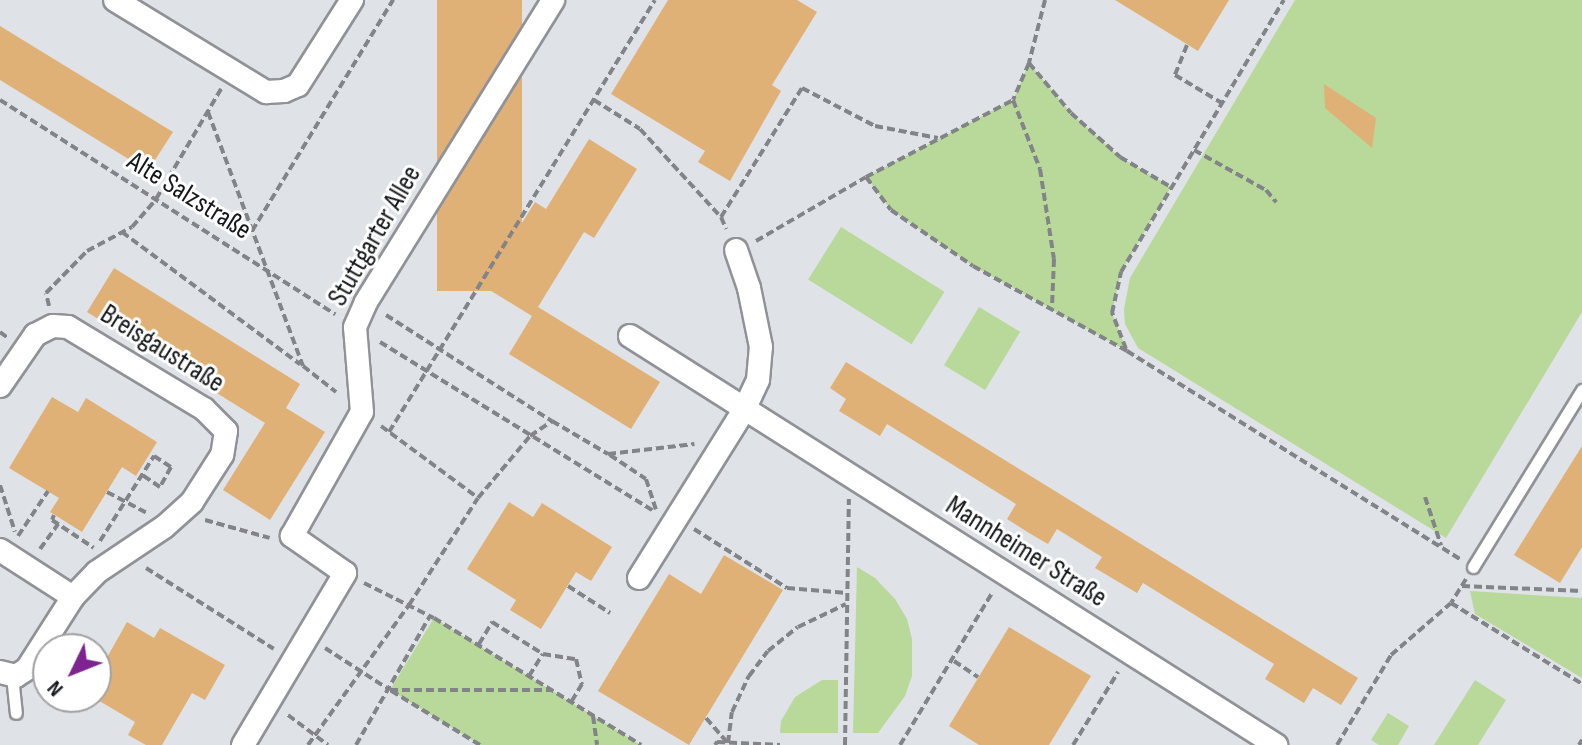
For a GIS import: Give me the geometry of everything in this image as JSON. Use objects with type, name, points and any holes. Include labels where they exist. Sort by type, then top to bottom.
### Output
[{"type":"street","points":[[115,0],[266,92],[284,91],[298,85],[352,0]]},
{"type":"street","name":"Stuttgarter Allee","points":[[362,412],[355,327],[366,302],[553,0]]},
{"type":"street","points":[[639,578],[744,410],[758,380],[761,347],[749,288],[736,250]]},
{"type":"street","name":"Breisgaustraße","points":[[0,386],[30,340],[48,328],[61,325],[91,338],[204,409],[224,428],[226,443],[203,487],[186,508],[110,564],[73,597],[31,664],[20,675],[6,674]]},
{"type":"street","name":"Mannheimer Straße","points":[[630,336],[849,478],[1276,745]]},
{"type":"street","points":[[243,745],[345,573],[292,536],[362,412]]},
{"type":"street","points":[[0,550],[73,597]]},
{"type":"lane","points":[[1473,567],[1582,390]]},
{"type":"lane","points":[[6,674],[16,713]]},
{"type":"path","points":[[252,231],[393,0]]},
{"type":"path","points":[[389,432],[655,0]]},
{"type":"path","points":[[594,100],[640,129],[721,217],[736,250],[771,234],[866,177],[1013,100],[1029,63],[1045,0]]},
{"type":"path","points":[[1127,351],[1112,313],[1121,272],[1284,0]]},
{"type":"path","points":[[1187,45],[1175,75],[1222,103]]},
{"type":"path","points":[[1029,63],[1071,113],[1120,157],[1171,187]]},
{"type":"path","points":[[46,293],[87,251],[132,227],[156,199],[232,70]]},
{"type":"path","points":[[721,217],[802,88],[875,126],[941,138]]},
{"type":"path","name":"Alte Salzstraße","points":[[0,100],[355,327],[658,514],[646,479],[608,454]]},
{"type":"path","points":[[1013,100],[1040,169],[1054,259],[1051,308]]},
{"type":"path","points":[[208,112],[303,366]]},
{"type":"path","points":[[1194,150],[1266,190],[1276,202]]},
{"type":"path","points":[[866,177],[891,210],[973,266],[1127,351],[1473,567],[1451,603],[1391,655],[1337,745]]},
{"type":"path","points":[[122,232],[478,498]]},
{"type":"path","points":[[366,302],[608,454],[703,443],[717,452]]},
{"type":"path","points":[[308,745],[409,605],[478,498],[530,436],[552,421]]},
{"type":"path","points":[[104,536],[126,502],[142,475],[154,456],[171,467],[160,487],[142,475]]},
{"type":"path","points":[[845,745],[849,478]]},
{"type":"path","points":[[0,485],[17,538],[48,491]]},
{"type":"path","points":[[107,492],[164,527]]},
{"type":"path","points":[[1425,497],[1442,548]]},
{"type":"path","points":[[186,508],[200,518],[266,538],[292,536]]},
{"type":"path","points":[[54,515],[52,520],[96,549],[110,564]]},
{"type":"path","points":[[677,518],[787,588],[847,593]]},
{"type":"path","points":[[28,568],[58,524]]},
{"type":"path","points":[[130,550],[142,565],[292,661]]},
{"type":"path","points":[[345,573],[430,616],[641,745]]},
{"type":"path","points":[[900,745],[1003,574]]},
{"type":"path","points":[[568,586],[610,613]]},
{"type":"path","points":[[1462,586],[1582,591]]},
{"type":"path","points":[[1451,603],[1582,684]]},
{"type":"path","points":[[728,743],[732,712],[749,676],[768,651],[798,627],[846,604]]},
{"type":"path","points":[[356,745],[430,616]]},
{"type":"path","points":[[478,645],[492,622],[543,654],[576,659],[582,684],[571,702]]},
{"type":"path","points":[[307,637],[480,745]]},
{"type":"path","points":[[1073,745],[1130,653]]},
{"type":"path","points":[[529,676],[543,654]]},
{"type":"path","points":[[953,661],[978,677]]},
{"type":"path","points":[[390,690],[551,690]]},
{"type":"path","points":[[270,700],[328,745]]},
{"type":"path","points":[[593,716],[597,745]]},
{"type":"path","points":[[706,718],[728,743]]},
{"type":"path","points":[[1579,745],[1582,740]]},
{"type":"path","points":[[715,745],[780,745]]},
{"type":"green space","points":[[1295,0],[1582,0],[1582,312],[1446,538],[1138,348],[1125,324],[1124,309],[1130,278]]},
{"type":"green space","points":[[1029,63],[1071,113],[1120,157],[1171,187],[1121,272],[1112,313],[1127,351],[973,266],[891,210],[866,177],[1013,100]]},
{"type":"green space","points":[[841,227],[944,292],[912,344],[808,280]]},
{"type":"green space","points":[[979,307],[1020,332],[985,390],[944,365]]},
{"type":"green space","points":[[857,567],[875,578],[895,599],[907,619],[912,639],[912,676],[905,696],[878,733],[853,733]]},
{"type":"green space","points":[[1470,591],[1582,598],[1582,678],[1475,614]]},
{"type":"green space","points":[[434,618],[641,745],[480,745],[390,690]]},
{"type":"green space","points":[[822,680],[838,680],[838,733],[780,733],[781,721],[795,697]]},
{"type":"green space","points":[[1475,680],[1506,700],[1478,745],[1434,745]]},
{"type":"green space","points":[[1388,713],[1409,726],[1398,745],[1379,745],[1371,740]]},
{"type":"building","points":[[437,0],[522,0],[522,291],[437,291]]},
{"type":"building","points":[[668,0],[797,0],[817,12],[772,85],[781,91],[730,181],[698,162],[705,151],[611,94]]},
{"type":"building","points":[[1115,0],[1229,0],[1198,51]]},
{"type":"building","points":[[0,26],[173,132],[148,171],[0,80]]},
{"type":"building","points":[[1324,84],[1376,118],[1372,148],[1325,108]]},
{"type":"building","points":[[589,139],[637,169],[594,238],[584,232],[538,307],[660,382],[631,429],[509,354],[532,316],[483,286],[535,202],[546,209]]},
{"type":"building","points":[[114,268],[300,384],[286,408],[325,432],[270,520],[223,490],[265,423],[87,312]]},
{"type":"building","points":[[846,362],[1358,678],[1341,705],[1313,688],[1304,703],[1265,679],[1274,664],[1143,583],[1137,593],[1095,568],[1102,557],[1057,529],[1048,544],[1029,533],[1007,519],[1016,504],[887,424],[880,436],[839,411],[846,399],[830,388]]},
{"type":"building","points":[[52,397],[78,412],[86,398],[157,442],[136,476],[122,467],[82,532],[50,512],[59,498],[9,468]]},
{"type":"building","points":[[1582,446],[1582,547],[1560,583],[1514,555]]},
{"type":"building","points":[[509,502],[533,517],[542,503],[612,547],[591,581],[576,572],[541,629],[510,610],[516,600],[467,569]]},
{"type":"building","points":[[724,555],[783,590],[689,745],[598,691],[669,574],[701,594]]},
{"type":"building","points":[[127,622],[154,638],[160,628],[225,665],[205,700],[192,693],[162,745],[146,745],[128,735],[135,722],[112,708],[112,649]]},
{"type":"building","points":[[1009,627],[1091,676],[1049,745],[979,745],[949,726]]}]
